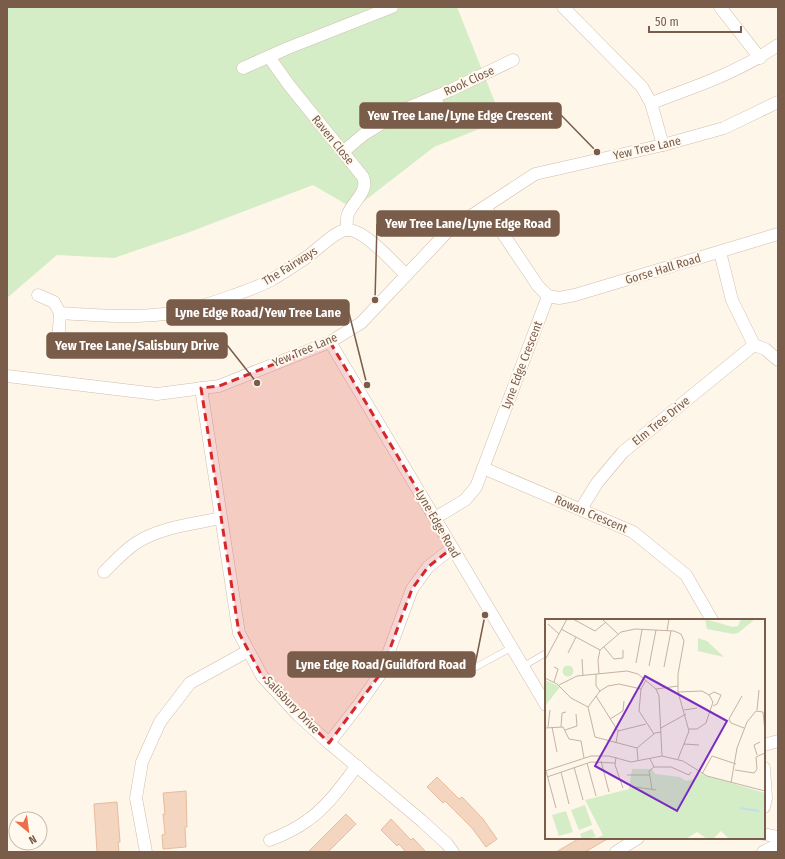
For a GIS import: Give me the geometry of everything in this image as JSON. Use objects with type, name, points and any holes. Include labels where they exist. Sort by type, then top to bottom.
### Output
[{"type":"street","points":[[243,68],[392,7]]},
{"type":"street","points":[[563,7],[642,87],[651,103],[663,145]]},
{"type":"street","points":[[720,7],[760,58]]},
{"type":"street","points":[[651,103],[726,75],[760,58],[778,45]]},
{"type":"street","name":"Raven Close","points":[[268,57],[363,177],[365,183],[363,190],[347,216],[347,230]]},
{"type":"street","name":"Rook Close","points":[[343,152],[363,135],[405,109],[458,87],[513,60]]},
{"type":"street","points":[[434,97],[447,121]]},
{"type":"street","name":"Yew Tree Lane","points":[[7,376],[157,394],[219,386],[330,342],[361,323],[448,231],[536,174],[663,145],[724,128],[778,102]]},
{"type":"street","points":[[485,207],[538,286],[548,296]]},
{"type":"street","points":[[347,230],[353,230],[363,235],[406,275]]},
{"type":"street","name":"The Fairways","points":[[60,313],[112,316],[164,314],[221,300],[270,280],[307,257],[338,234],[347,230]]},
{"type":"street","name":"Gorse Hall Road","points":[[548,296],[559,298],[575,295],[778,234]]},
{"type":"street","points":[[720,252],[732,300],[754,344],[765,349],[778,360]]},
{"type":"street","points":[[38,295],[54,302],[60,313],[58,344]]},
{"type":"street","name":"Lyne Edge Crescent","points":[[435,518],[459,505],[476,487],[548,296]]},
{"type":"street","name":"Lyne Edge Road","points":[[330,342],[545,703]]},
{"type":"street","name":"Elm Tree Drive","points":[[581,509],[597,483],[623,452],[754,344]]},
{"type":"street","name":"Salisbury Drive","points":[[201,388],[239,633],[248,651],[262,676],[298,715],[422,821],[447,844],[453,852]]},
{"type":"street","name":"Rowan Crescent","points":[[483,468],[633,532],[686,575],[711,619]]},
{"type":"street","points":[[104,572],[119,556],[136,543],[165,530],[221,518]]},
{"type":"street","points":[[329,743],[381,673],[412,589],[428,567],[452,548]]},
{"type":"street","points":[[146,852],[136,798],[142,762],[160,722],[190,683],[248,651]]},
{"type":"street","points":[[765,745],[778,741]]},
{"type":"street","points":[[270,840],[290,832],[320,810],[357,766]]},
{"type":"street","points":[[765,783],[765,802]]},
{"type":"street","points":[[765,834],[778,837]]},
{"type":"street","points":[[621,851],[637,839]]},
{"type":"street","points":[[763,852],[778,844]]},
{"type":"lane","points":[[465,673],[511,648]]},
{"type":"lane","points":[[522,667],[545,654]]},
{"type":"highlighted area","points":[[330,342],[452,548],[428,567],[412,589],[381,673],[329,743],[262,676],[239,633],[201,388],[219,386]]},
{"type":"green space","points":[[7,7],[457,7],[502,120],[434,147],[354,209],[313,185],[187,233],[114,258],[57,255],[7,298]]},
{"type":"building","points":[[437,777],[459,799],[462,797],[483,819],[497,839],[486,847],[472,828],[445,801],[443,803],[427,787]]},
{"type":"building","points":[[186,791],[186,847],[163,849],[162,835],[165,834],[163,814],[165,814],[163,793]]},
{"type":"building","points":[[117,802],[120,842],[118,842],[119,852],[97,852],[94,804]]},
{"type":"building","points":[[346,814],[356,824],[328,852],[308,852]]},
{"type":"building","points":[[391,819],[411,840],[413,838],[426,852],[406,852],[399,844],[397,846],[381,830]]},
{"type":"building","points":[[578,839],[607,839],[585,852],[556,852]]},
{"type":"place","name":"Yew Tree Lane/Lyne Edge Crescent","points":[[597,152]]},
{"type":"place","name":"Yew Tree Lane/Lyne Edge Road","points":[[375,300]]},
{"type":"place","name":"Yew Tree Lane/Salisbury Drive","points":[[257,383]]},
{"type":"place","name":"Lyne Edge Road/Yew Tree Lane","points":[[367,385]]},
{"type":"place","name":"Lyne Edge Road/Guildford Road","points":[[485,615]]}]
